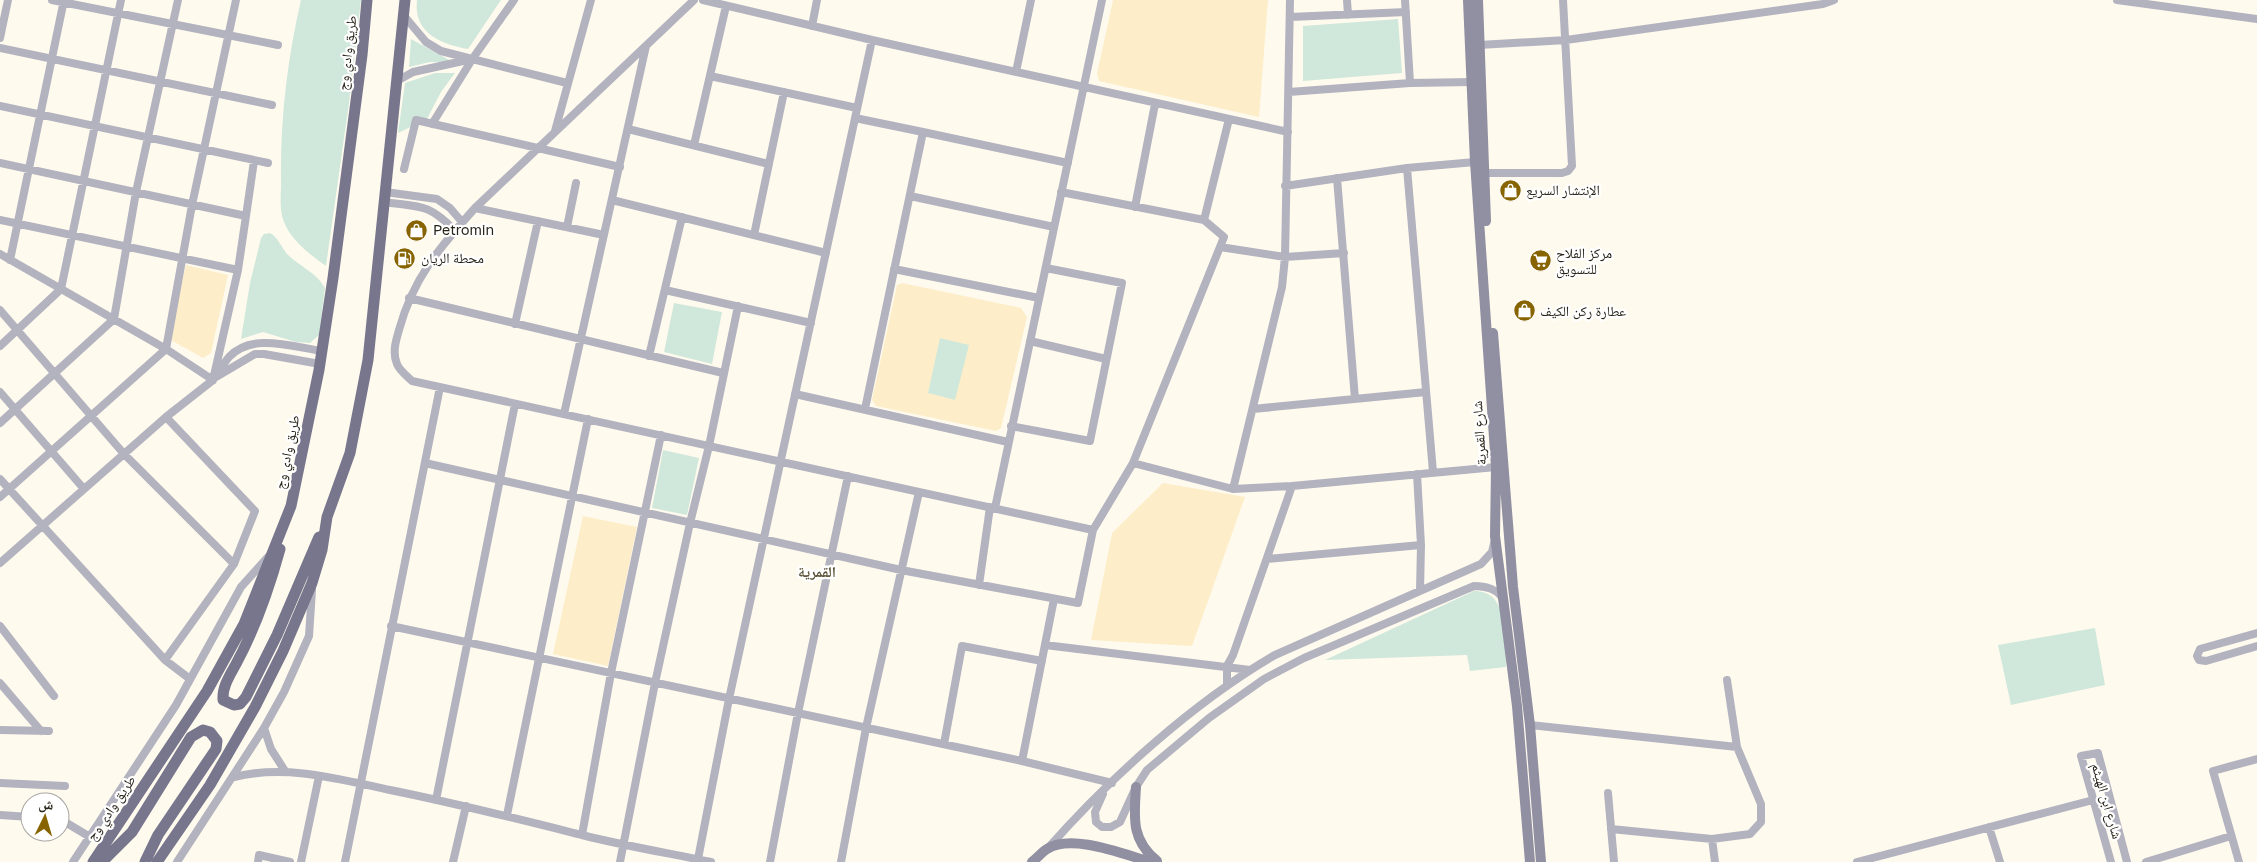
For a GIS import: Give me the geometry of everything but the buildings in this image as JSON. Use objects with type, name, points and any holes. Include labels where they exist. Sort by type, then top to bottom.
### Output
[{"type":"main road","name":"طريق وادي وج","points":[[93,862],[207,691],[244,624],[291,506],[322,351],[362,55],[366,0]]},
{"type":"main road","points":[[291,506],[267,597],[246,647],[224,689],[223,700],[234,706],[240,704],[246,697],[278,634],[327,517],[350,453],[368,360],[405,17],[405,0]]},
{"type":"main road","points":[[157,862],[203,796],[256,707],[283,651],[312,583],[322,550],[327,517]]},
{"type":"main road","points":[[102,862],[132,832],[191,737],[203,730],[210,732],[217,741],[216,749],[158,834],[145,862]]},
{"type":"street","points":[[0,38],[8,0]]},
{"type":"street","points":[[52,0],[278,45]]},
{"type":"street","points":[[0,346],[62,289],[121,0]]},
{"type":"street","points":[[0,423],[114,320],[136,192],[178,0]]},
{"type":"street","points":[[0,497],[166,349],[192,205],[236,0]]},
{"type":"street","points":[[432,124],[473,58],[514,0]]},
{"type":"street","points":[[555,132],[591,0]]},
{"type":"street","points":[[694,0],[537,148],[454,230],[427,264],[409,298],[395,345],[397,364],[412,381],[1093,530]]},
{"type":"street","points":[[703,0],[1155,104],[1288,132]]},
{"type":"street","points":[[812,26],[817,0]]},
{"type":"street","points":[[1016,72],[1031,0]]},
{"type":"street","points":[[979,585],[992,508],[1046,268],[1102,0]]},
{"type":"street","points":[[1234,489],[1282,287],[1285,257],[1290,0]]},
{"type":"street","points":[[1347,0],[1348,15]]},
{"type":"street","points":[[1405,0],[1410,83]]},
{"type":"street","name":"شارع القمرية","points":[[1468,0],[1475,162],[1496,467],[1495,536],[1505,604],[1524,771],[1530,862]]},
{"type":"street","points":[[1478,0],[1483,173],[1489,274],[1512,587],[1530,725],[1541,862]]},
{"type":"street","points":[[1483,173],[1562,173],[1572,166],[1563,0]]},
{"type":"street","points":[[1479,45],[1566,40],[1823,4],[1834,0]]},
{"type":"street","points":[[2117,0],[2166,3],[2257,20]]},
{"type":"street","points":[[10,260],[64,1]]},
{"type":"street","points":[[694,146],[726,6]]},
{"type":"street","points":[[1290,17],[1406,12]]},
{"type":"street","points":[[405,17],[426,42],[441,51],[568,82]]},
{"type":"street","points":[[698,859],[729,699],[872,40]]},
{"type":"street","points":[[564,414],[646,46]]},
{"type":"street","points":[[0,48],[272,105]]},
{"type":"street","points":[[397,80],[413,72],[473,58]]},
{"type":"street","points":[[710,76],[857,108]]},
{"type":"street","points":[[1289,92],[1410,83],[1472,82]]},
{"type":"street","points":[[754,235],[784,92]]},
{"type":"street","points":[[1135,207],[1155,104]]},
{"type":"street","points":[[0,106],[204,151],[268,163]]},
{"type":"street","points":[[855,118],[1068,164]]},
{"type":"street","points":[[1204,220],[1229,119]]},
{"type":"street","points":[[404,169],[416,120],[620,167]]},
{"type":"street","points":[[628,129],[769,164]]},
{"type":"street","points":[[865,409],[923,132]]},
{"type":"street","points":[[212,380],[238,270],[254,161]]},
{"type":"street","points":[[1285,186],[1407,168],[1475,162]]},
{"type":"street","points":[[0,163],[246,216]]},
{"type":"street","points":[[1407,168],[1433,472]]},
{"type":"street","points":[[1337,178],[1355,399]]},
{"type":"street","points":[[567,227],[576,183]]},
{"type":"street","points":[[425,463],[901,570],[1078,603],[1093,530],[1133,463],[1224,237],[1204,220],[1062,192]]},
{"type":"street","points":[[910,196],[1054,227]]},
{"type":"street","points":[[385,197],[436,199],[450,208],[462,222]]},
{"type":"street","points":[[385,197],[429,208],[441,216],[454,230]]},
{"type":"street","points":[[612,200],[826,253]]},
{"type":"street","points":[[475,208],[604,235]]},
{"type":"street","points":[[649,356],[682,217]]},
{"type":"street","points":[[0,220],[238,270]]},
{"type":"street","points":[[515,324],[538,221]]},
{"type":"street","points":[[1220,247],[1285,257],[1344,253]]},
{"type":"street","points":[[0,254],[166,349],[212,380]]},
{"type":"street","points":[[1011,426],[1090,441],[1122,283],[1046,268]]},
{"type":"street","points":[[894,269],[1039,298]]},
{"type":"street","points":[[665,290],[810,323]]},
{"type":"street","points":[[409,298],[723,373]]},
{"type":"street","points":[[620,862],[655,683],[690,522],[709,446],[738,306]]},
{"type":"street","points":[[0,310],[124,454],[234,564]]},
{"type":"street","points":[[1030,341],[1106,359]]},
{"type":"street","points":[[212,380],[229,357],[248,345],[260,342],[322,351]]},
{"type":"street","points":[[0,562],[166,417],[212,380],[254,354],[320,364]]},
{"type":"street","points":[[345,862],[440,387]]},
{"type":"street","points":[[0,392],[84,489]]},
{"type":"street","points":[[1253,409],[1426,392]]},
{"type":"street","points":[[795,394],[1008,442]]},
{"type":"street","points":[[436,800],[515,404]]},
{"type":"street","points":[[166,417],[255,511],[234,564],[166,660]]},
{"type":"street","points":[[507,815],[588,419]]},
{"type":"street","points":[[582,835],[611,673],[661,435]]},
{"type":"street","points":[[1133,463],[1234,489],[1292,486],[1496,467]]},
{"type":"street","points":[[1417,474],[1421,545],[1420,591]]},
{"type":"street","points":[[770,862],[798,713],[848,476]]},
{"type":"street","points":[[0,478],[166,660],[190,679]]},
{"type":"street","points":[[1227,686],[1227,666],[1233,655],[1292,486]]},
{"type":"street","points":[[841,862],[866,728],[919,492]]},
{"type":"street","points":[[1032,862],[1048,848],[1080,812],[1112,783],[1169,732],[1227,686],[1275,655],[1481,564],[1492,552],[1495,536]]},
{"type":"street","points":[[1267,559],[1421,545]]},
{"type":"street","points":[[73,862],[176,705],[241,586],[271,554]]},
{"type":"street","points":[[181,861],[264,728],[284,692],[309,636],[312,583]]},
{"type":"street","points":[[1112,783],[1100,798],[1095,812],[1096,822],[1102,827],[1111,827],[1120,822],[1136,787],[1147,770],[1209,718],[1264,679],[1304,658],[1474,586],[1491,589],[1502,596],[1505,604]]},
{"type":"street","points":[[1022,761],[1054,599]]},
{"type":"street","points":[[0,626],[54,696]]},
{"type":"street","points":[[391,626],[944,744],[1112,783]]},
{"type":"street","points":[[2257,633],[2200,649],[2198,656],[2199,660],[2206,661],[2257,646]]},
{"type":"street","points":[[1045,645],[1250,670]]},
{"type":"street","points":[[944,744],[962,646],[1042,661]]},
{"type":"street","points":[[1611,829],[1712,838],[1750,834],[1761,822],[1761,804],[1737,746],[1727,680]]},
{"type":"street","points":[[0,683],[45,731],[0,730]]},
{"type":"street","points":[[1530,725],[1737,746]]},
{"type":"street","points":[[264,728],[271,749],[286,770]]},
{"type":"street","name":"شارع ابن الهيثم","points":[[2111,862],[2081,756],[2098,753],[2127,862]]},
{"type":"street","points":[[2239,862],[2213,772],[2257,759]]},
{"type":"street","points":[[234,777],[256,771],[286,770],[466,806],[624,845],[711,862]]},
{"type":"street","points":[[301,862],[319,776]]},
{"type":"street","points":[[0,783],[65,786]]},
{"type":"street","points":[[1136,787],[1135,824],[1138,838],[1146,852],[1158,862]]},
{"type":"street","points":[[1608,793],[1614,862]]},
{"type":"street","points":[[1857,862],[2093,800]]},
{"type":"street","points":[[453,862],[466,806]]},
{"type":"street","points":[[0,815],[20,816]]},
{"type":"street","points":[[70,825],[90,837]]},
{"type":"street","points":[[1989,827],[2000,862]]},
{"type":"street","points":[[2146,862],[2231,836]]},
{"type":"street","points":[[1712,838],[1715,862]]},
{"type":"street","points":[[1048,848],[1063,844],[1090,845],[1151,862]]},
{"type":"street","points":[[1894,852],[1894,862]]},
{"type":"street","points":[[258,862],[259,855],[290,862]]},
{"type":"shaded area","points":[[1113,0],[1268,0],[1259,117],[1099,81],[1097,74]]},
{"type":"shaded area","points":[[186,265],[228,275],[211,353],[203,358],[169,339]]},
{"type":"shaded area","points":[[902,283],[1021,308],[1027,317],[1001,428],[996,431],[876,406],[872,400],[897,285]]},
{"type":"shaded area","points":[[1163,483],[1245,497],[1192,646],[1091,640],[1112,533]]},
{"type":"shaded area","points":[[583,516],[637,527],[608,666],[553,654]]},
{"type":"green space","points":[[301,0],[361,0],[349,103],[326,266],[291,235],[282,217],[281,208],[281,160],[285,91]]},
{"type":"green space","points":[[417,0],[501,0],[468,49],[439,40],[424,29],[419,21]]},
{"type":"green space","points":[[1398,19],[1402,73],[1303,81],[1303,26]]},
{"type":"green space","points":[[411,39],[453,62],[430,62],[409,67]]},
{"type":"green space","points":[[435,73],[455,73],[441,92],[427,119],[398,133],[405,83]]},
{"type":"green space","points":[[270,233],[287,254],[313,274],[325,288],[319,335],[310,343],[296,342],[263,332],[241,339],[250,283],[261,238],[264,234]]},
{"type":"green space","points":[[674,303],[722,312],[712,364],[664,352]]},
{"type":"green space","points":[[940,338],[969,345],[955,400],[928,393]]},
{"type":"green space","points":[[663,450],[699,458],[687,515],[652,508]]},
{"type":"green space","points":[[1474,591],[1488,594],[1499,606],[1504,622],[1506,667],[1470,671],[1467,655],[1325,660]]},
{"type":"green space","points":[[2095,628],[2105,685],[2011,705],[1998,645]]},
{"type":"place","name":"الإنتشار السريع","points":[[1510,190]]},
{"type":"place","name":"Petromin","points":[[417,230]]},
{"type":"place","name":"محطة الريان","points":[[405,258]]},
{"type":"place","name":"مركز الفلاح للتسويق","points":[[1540,261]]},
{"type":"place","name":"عطارة ركن الكيف","points":[[1524,311]]},
{"type":"district","name":"القمرية","points":[[817,572]]}]
